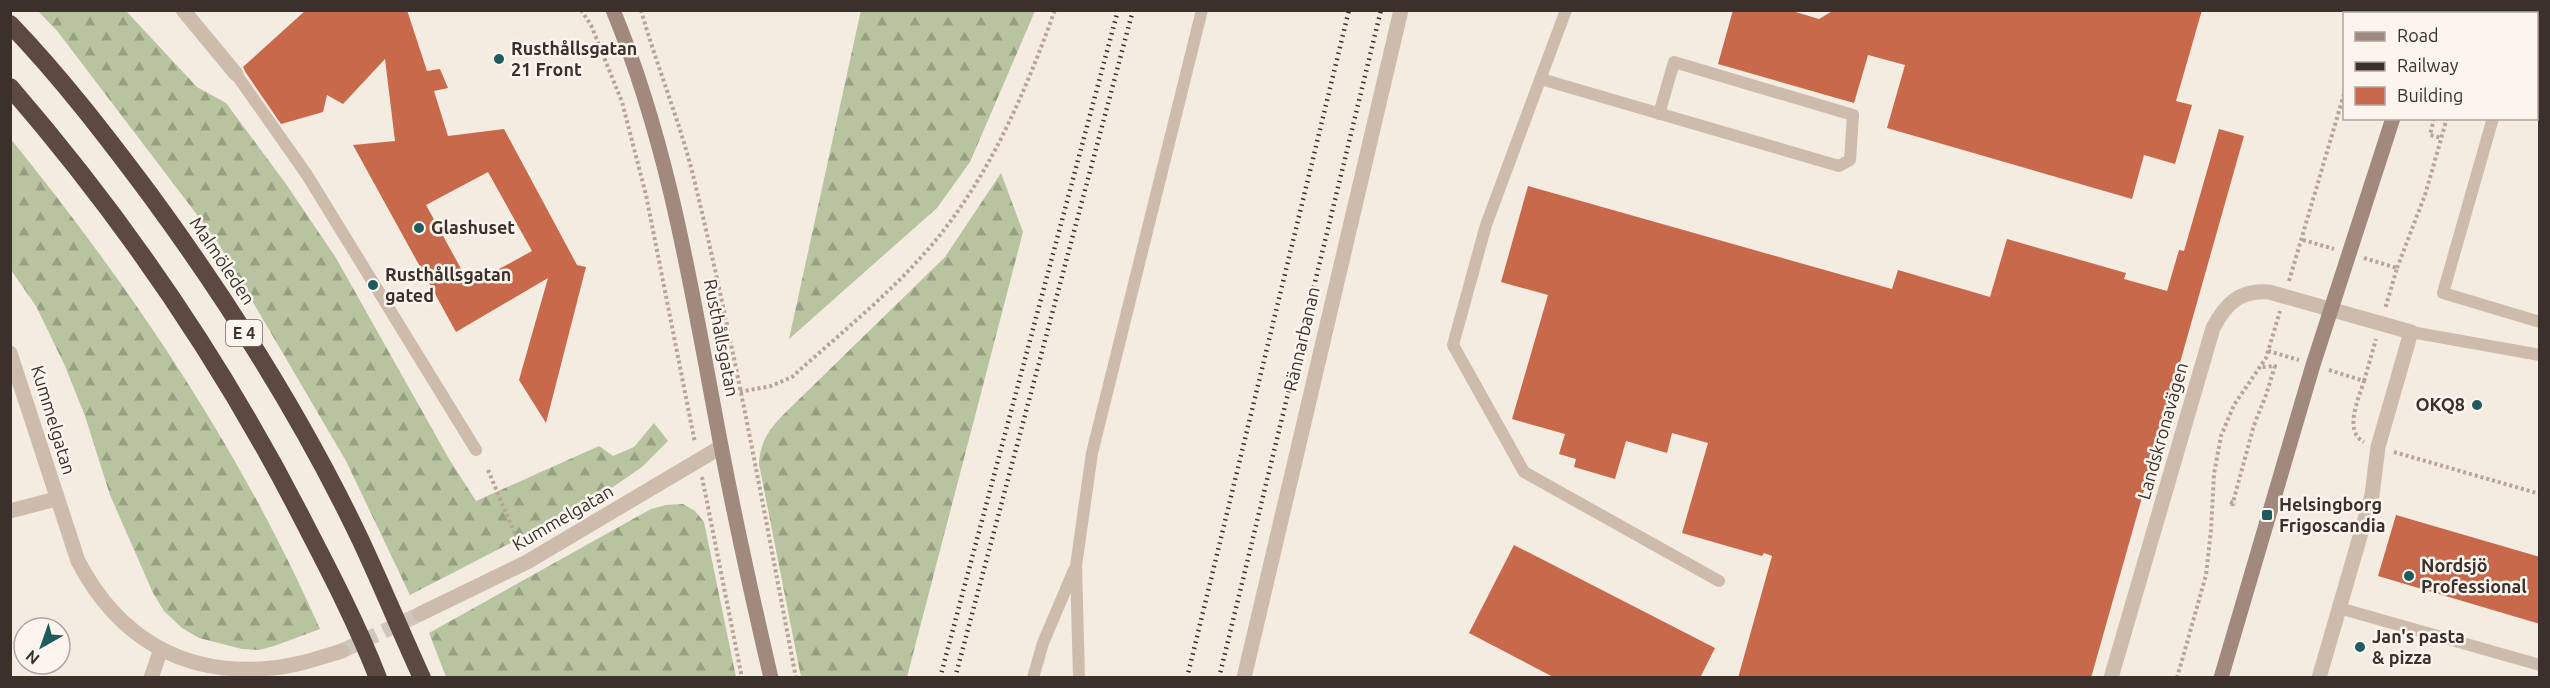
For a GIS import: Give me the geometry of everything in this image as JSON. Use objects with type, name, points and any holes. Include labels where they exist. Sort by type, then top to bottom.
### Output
[{"type":"highway","name":"Malmöleden","points":[[10,24],[64,84],[126,162],[224,299],[310,441],[360,540],[422,678]]},
{"type":"highway","name":"E 4","points":[[10,87],[54,137],[136,247],[185,315],[243,407],[324,560],[378,678]]},
{"type":"main road","name":"Rusthållsgatan","points":[[613,10],[644,92],[670,186],[698,314],[721,447],[771,678]]},
{"type":"main road","points":[[2221,678],[2271,504],[2392,120]]},
{"type":"street","points":[[183,10],[236,74]]},
{"type":"street","name":"Rännarbanan","points":[[1244,678],[1401,10]]},
{"type":"street","name":"Landskronavägen","points":[[2111,678],[2213,328],[2230,303],[2244,294],[2256,291],[2284,296],[2411,332]]},
{"type":"street","points":[[2319,678],[2372,495],[2378,447],[2411,332]]},
{"type":"street","name":"Kummelgatan","points":[[10,353],[71,544],[90,585],[120,620],[161,649],[198,665],[220,669],[246,670],[299,663],[342,651]]},
{"type":"street","name":"Kummelgatan","points":[[420,614],[526,562],[721,447]]},
{"type":"street","name":"Kummelgatan","points":[[10,510],[56,499]]},
{"type":"street","points":[[152,678],[161,649]]},
{"type":"lane","points":[[1079,678],[1076,566],[1092,453],[1202,10]]},
{"type":"lane","points":[[1566,10],[1486,225],[1453,345],[1524,472],[1719,581]]},
{"type":"lane","points":[[1541,79],[1659,114],[1839,166],[1850,160],[1853,115],[1674,62],[1659,114]]},
{"type":"lane","points":[[236,74],[307,175],[476,450]]},
{"type":"lane","points":[[2492,120],[2443,293],[2540,322]]},
{"type":"lane","points":[[2411,332],[2538,352]]},
{"type":"lane","points":[[1033,678],[1043,643],[1076,566]]},
{"type":"lane","points":[[2340,608],[2540,665]]},
{"type":"path","points":[[581,10],[591,25],[625,113],[646,195],[742,678]]},
{"type":"path","points":[[640,10],[679,124],[694,179],[740,392],[796,678]]},
{"type":"path","points":[[712,397],[771,386],[792,376],[923,256],[961,208],[999,144],[1033,71],[1055,10]]},
{"type":"path","points":[[2177,678],[2207,565],[2214,474],[2221,436],[2234,405],[2266,358],[2303,240],[2343,98]]},
{"type":"path","points":[[2434,120],[2430,135],[2442,138]]},
{"type":"path","points":[[2364,381],[2397,268],[2425,195],[2446,120]]},
{"type":"path","points":[[2303,240],[2397,268]]},
{"type":"path","points":[[2233,504],[2251,433],[2275,366],[2260,367]]},
{"type":"path","points":[[488,470],[526,562]]},
{"type":"green space","points":[[861,10],[1035,11],[970,162],[937,208],[789,339]]},
{"type":"green space","points":[[38,11],[126,11],[197,87],[226,103],[286,184],[336,258],[449,459],[476,501],[599,446],[613,456],[634,447],[654,423],[668,441],[642,467],[594,500],[410,595],[346,461],[217,241],[58,32]]},
{"type":"green space","points":[[10,138],[99,254],[182,373],[256,498],[320,629],[259,650],[242,649],[199,638],[182,628],[164,611],[153,593],[110,495],[85,416],[65,366],[36,306],[11,270]]},
{"type":"green space","points":[[1001,173],[1023,232],[907,677],[801,677],[759,464],[761,448],[771,429],[786,412],[945,257]]},
{"type":"green space","points":[[683,504],[695,511],[704,522],[736,677],[446,677],[429,633],[651,509]]},
{"type":"building","name":"Glashuset","points":[[306,10],[407,10],[427,71],[440,69],[448,88],[434,91],[448,136],[504,129],[577,265],[586,267],[546,423],[519,380],[548,278],[456,332],[353,145],[395,141],[385,59],[343,104],[327,95],[323,112],[281,124],[243,67]],"holes":[[[488,172],[532,251],[470,285],[426,205]]]},
{"type":"building","points":[[1733,10],[1789,10],[1819,19],[1834,10],[2202,10],[2176,101],[2192,105],[2175,164],[2144,155],[2132,199],[1887,128],[1905,65],[1868,55],[1854,103],[1718,64]]},
{"type":"building","points":[[2219,129],[2244,136],[2091,678],[1738,678],[1772,556],[1764,553],[1762,556],[1682,533],[1708,443],[1672,433],[1667,453],[1626,441],[1615,479],[1574,467],[1576,459],[1559,454],[1565,434],[1512,419],[1548,295],[1501,282],[1528,186],[1892,289],[1898,270],[1990,297],[2007,239],[2126,273],[2124,279],[2167,291],[2179,250],[2184,251]]},
{"type":"building","points":[[2396,515],[2540,557],[2540,624],[2378,576]]},
{"type":"building","points":[[1514,545],[1715,648],[1700,678],[1555,678],[1469,633]]},
{"type":"tunnel","points":[[342,651],[420,614]]},
{"type":"railway","points":[[940,678],[1118,10]]},
{"type":"railway","points":[[955,678],[1133,10]]},
{"type":"railway","points":[[1187,678],[1349,10]]},
{"type":"railway","points":[[1219,678],[1381,10]]},
{"type":"place","name":"Rusthållsgatan 21 Front","points":[[499,59]]},
{"type":"place","name":"Glashuset","points":[[419,228]]},
{"type":"place","name":"Rusthållsgatan gated","points":[[373,285]]},
{"type":"place","name":"OKQ8","points":[[2477,405]]},
{"type":"place","name":"Helsingborg Frigoscandia","points":[[2267,515]]},
{"type":"place","name":"Nordsjö Professional","points":[[2409,576]]},
{"type":"place","name":"Jan's pasta & pizza","points":[[2360,647]]}]
